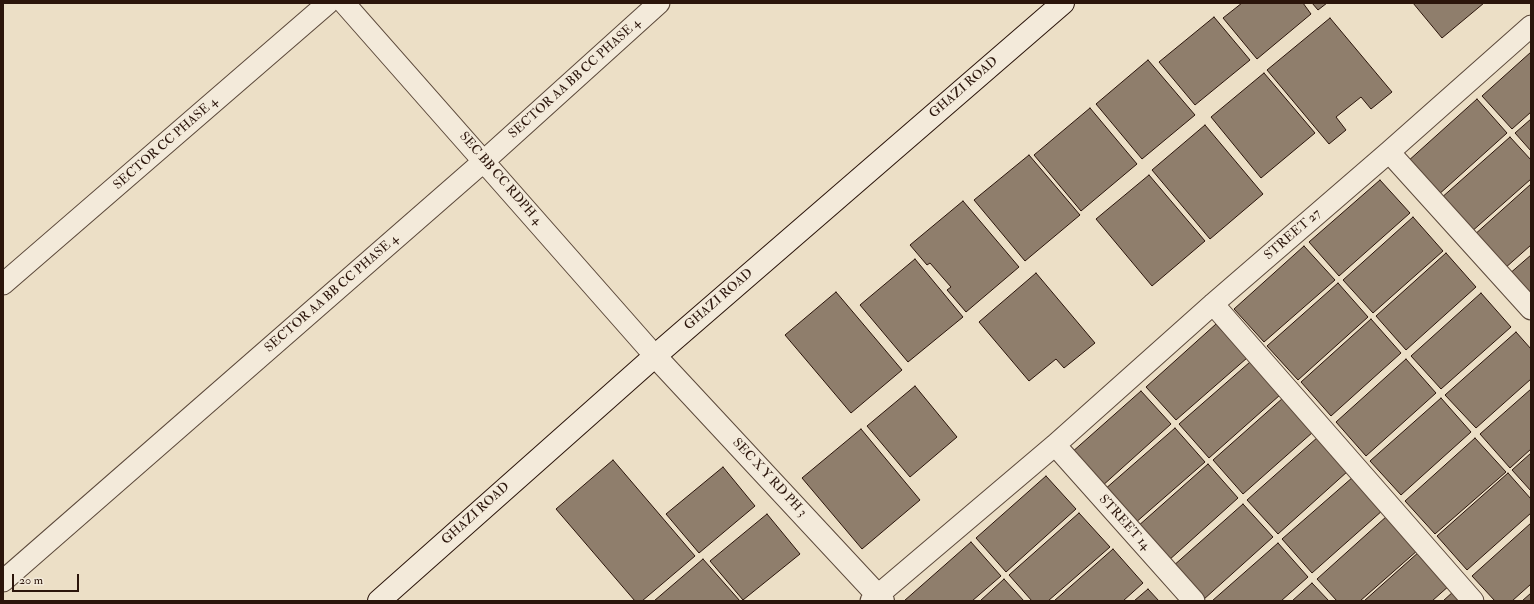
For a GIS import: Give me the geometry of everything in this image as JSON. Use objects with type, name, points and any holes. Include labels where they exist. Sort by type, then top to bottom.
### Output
[{"type":"main road","name":"GHAZI ROAD","points":[[379,601],[655,356],[1063,3]]},
{"type":"main road","name":"SEC X Y RD PH 3","points":[[655,356],[878,599]]},
{"type":"street","name":"SECTOR CC PHASE 4","points":[[3,284],[328,3]]},
{"type":"street","name":"SEC BB CC RDPH 4","points":[[344,3],[655,356]]},
{"type":"street","name":"SECTOR AA BB CC PHASE 4","points":[[3,581],[484,161],[656,4]]},
{"type":"street","name":"STREET 27","points":[[878,599],[1531,26]]},
{"type":"street","points":[[1389,152],[1531,309]]},
{"type":"street","points":[[1213,304],[1473,601]]},
{"type":"street","name":"STREET 14","points":[[1055,445],[1194,601]]},
{"type":"building","points":[[1242,3],[1303,3],[1311,14],[1257,59],[1223,18]]},
{"type":"building","points":[[1312,3],[1327,3],[1318,10]]},
{"type":"building","points":[[1413,3],[1484,3],[1442,38]]},
{"type":"building","points":[[1214,17],[1250,60],[1195,105],[1159,62]]},
{"type":"building","points":[[1330,18],[1392,92],[1371,109],[1361,97],[1336,117],[1346,130],[1329,144],[1267,70]]},
{"type":"building","points":[[1531,52],[1531,112],[1512,129],[1482,96]]},
{"type":"building","points":[[1148,60],[1195,115],[1142,159],[1096,104]]},
{"type":"building","points":[[1264,73],[1315,133],[1261,178],[1211,117]]},
{"type":"building","points":[[1477,99],[1507,133],[1437,196],[1407,162]]},
{"type":"building","points":[[1090,108],[1137,164],[1081,211],[1034,155]]},
{"type":"building","points":[[1531,119],[1531,151],[1515,133]]},
{"type":"building","points":[[1205,125],[1263,194],[1210,239],[1152,170]]},
{"type":"building","points":[[1510,137],[1531,160],[1531,179],[1470,233],[1440,199]]},
{"type":"building","points":[[1029,155],[1080,215],[1025,261],[974,200]]},
{"type":"building","points":[[1149,175],[1205,241],[1152,286],[1096,219]]},
{"type":"building","points":[[1380,180],[1410,213],[1339,276],[1309,242]]},
{"type":"building","points":[[1531,184],[1531,245],[1504,269],[1473,236]]},
{"type":"building","points":[[963,201],[1019,267],[966,312],[947,290],[951,287],[930,263],[927,265],[910,245]]},
{"type":"building","points":[[1413,217],[1443,251],[1373,313],[1343,280]]},
{"type":"building","points":[[1304,246],[1335,280],[1264,342],[1234,309]]},
{"type":"building","points":[[1446,253],[1476,287],[1406,350],[1376,316]]},
{"type":"building","points":[[1531,255],[1531,301],[1508,275]]},
{"type":"building","points":[[915,259],[963,317],[908,362],[860,305]]},
{"type":"building","points":[[1036,273],[1095,343],[1064,368],[1056,359],[1029,381],[979,322]]},
{"type":"building","points":[[1338,283],[1368,317],[1298,380],[1267,346]]},
{"type":"building","points":[[836,292],[902,370],[851,413],[785,335]]},
{"type":"building","points":[[1481,293],[1511,327],[1441,389],[1411,356]]},
{"type":"building","points":[[1371,319],[1401,353],[1331,416],[1301,382]]},
{"type":"building","points":[[1216,324],[1247,358],[1176,420],[1146,387]]},
{"type":"building","points":[[1516,332],[1531,349],[1531,379],[1476,428],[1445,395]]},
{"type":"building","points":[[1406,359],[1436,393],[1366,456],[1336,422]]},
{"type":"building","points":[[1250,362],[1280,395],[1209,458],[1179,424]]},
{"type":"building","points":[[915,386],[957,437],[910,477],[867,426]]},
{"type":"building","points":[[1531,389],[1531,449],[1510,468],[1480,434]]},
{"type":"building","points":[[1141,391],[1171,424],[1101,487],[1071,453]]},
{"type":"building","points":[[1283,398],[1313,432],[1243,494],[1213,460]]},
{"type":"building","points":[[1441,398],[1471,432],[1401,495],[1370,461]]},
{"type":"building","points":[[1175,428],[1205,462],[1134,524],[1104,490]]},
{"type":"building","points":[[861,429],[920,500],[862,549],[802,478]]},
{"type":"building","points":[[1318,437],[1348,471],[1278,534],[1247,500]]},
{"type":"building","points":[[1475,438],[1506,472],[1435,534],[1405,501]]},
{"type":"building","points":[[1531,453],[1531,491],[1512,470]]},
{"type":"building","points":[[613,460],[695,556],[642,601],[635,601],[556,509]]},
{"type":"building","points":[[1208,464],[1238,498],[1168,561],[1137,527]]},
{"type":"building","points":[[723,467],[755,506],[699,553],[666,514]]},
{"type":"building","points":[[1508,473],[1531,499],[1531,513],[1467,570],[1437,536]]},
{"type":"building","points":[[1046,476],[1076,509],[1006,572],[976,538]]},
{"type":"building","points":[[1353,477],[1383,510],[1312,573],[1282,539]]},
{"type":"building","points":[[1243,504],[1273,537],[1203,600],[1172,567]]},
{"type":"building","points":[[1079,513],[1110,547],[1048,601],[1032,601],[1009,575]]},
{"type":"building","points":[[767,514],[800,554],[743,600],[710,561]]},
{"type":"building","points":[[1387,516],[1418,550],[1360,601],[1337,601],[1317,579]]},
{"type":"building","points":[[1531,523],[1531,584],[1512,601],[1495,601],[1472,576]]},
{"type":"building","points":[[971,542],[1001,576],[972,601],[904,601]]},
{"type":"building","points":[[1278,543],[1308,577],[1281,601],[1212,601]]},
{"type":"building","points":[[1113,549],[1143,583],[1123,601],[1054,601]]},
{"type":"building","points":[[1420,551],[1450,585],[1432,601],[1364,601]]},
{"type":"building","points":[[703,559],[740,601],[654,601]]},
{"type":"building","points":[[1004,579],[1024,601],[980,601]]},
{"type":"building","points":[[1312,583],[1329,601],[1292,601]]},
{"type":"building","points":[[1148,589],[1159,601],[1134,601]]},
{"type":"building","points":[[1454,591],[1463,601],[1443,601]]},
{"type":"building","points":[[1531,593],[1531,601],[1522,601]]}]
